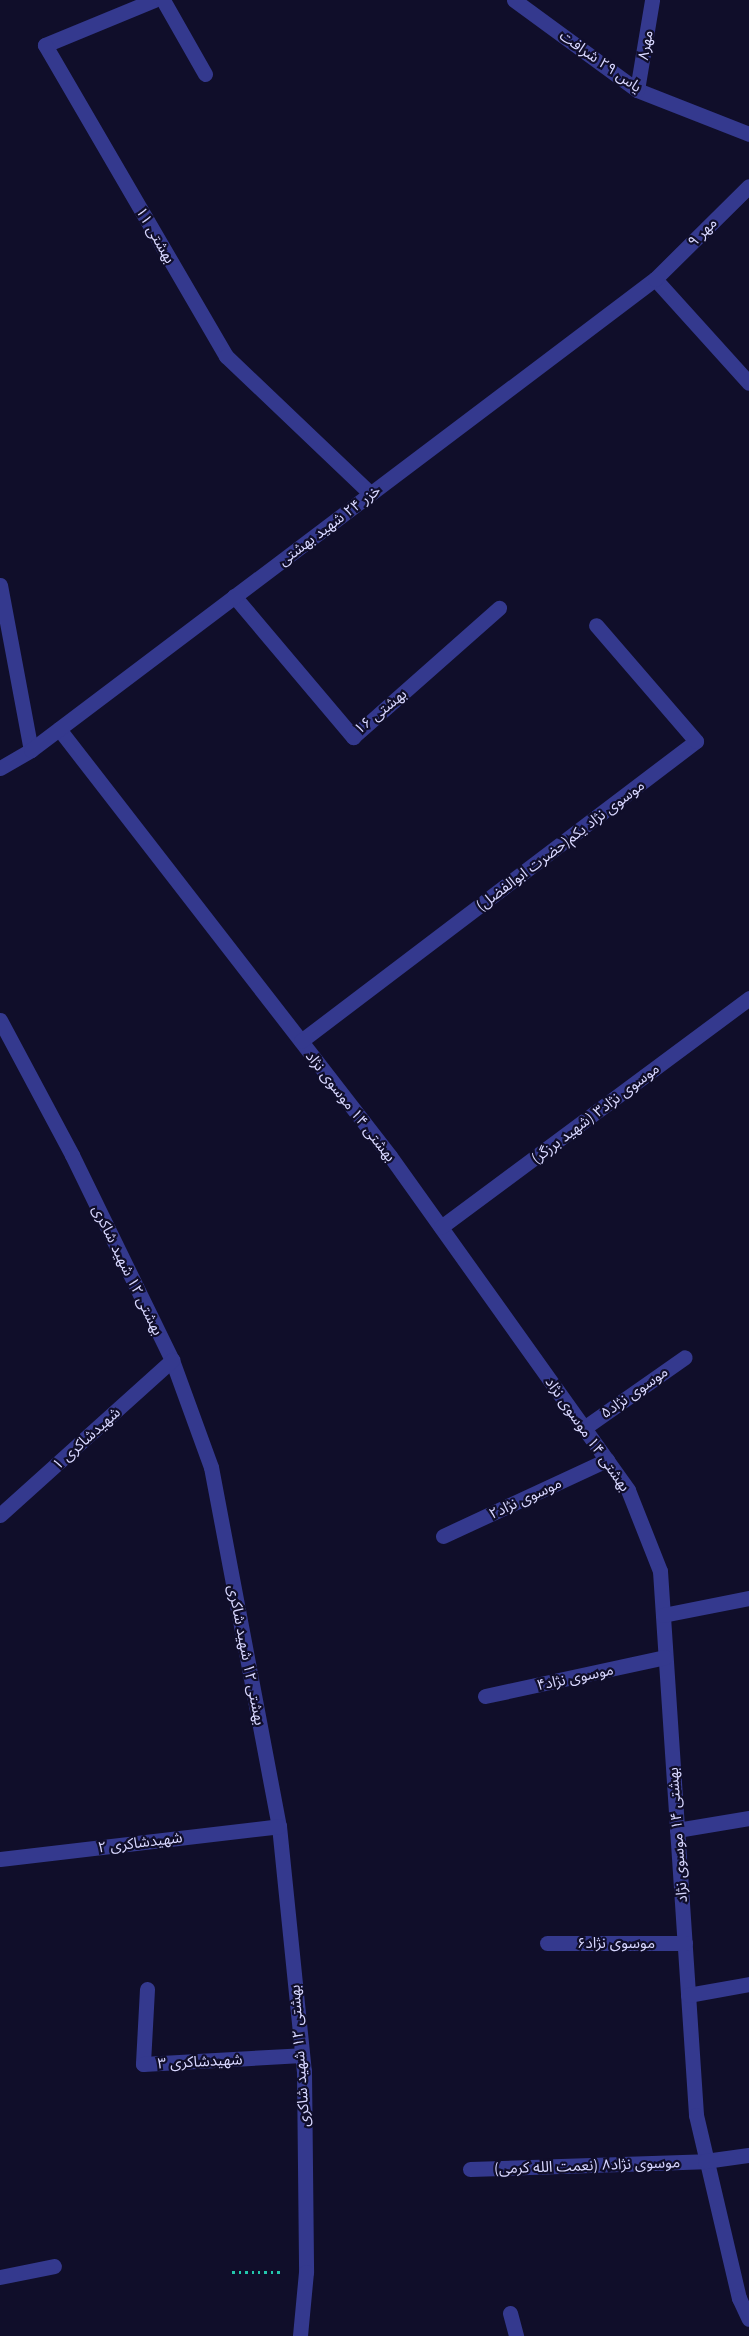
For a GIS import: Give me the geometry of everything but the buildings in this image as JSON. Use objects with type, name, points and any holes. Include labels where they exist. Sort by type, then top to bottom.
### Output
[{"type":"street","name":"بهشتی ۱۱","points":[[154,0],[45,45],[226,356],[370,493]]},
{"type":"street","points":[[163,0],[205,74]]},
{"type":"street","name":"یاس ۲۹ شرافت","points":[[514,0],[637,90],[749,134]]},
{"type":"street","name":"مهر۸","points":[[637,90],[652,0]]},
{"type":"street","name":"مهر ۹","points":[[655,279],[749,186]]},
{"type":"street","name":"خزر ۲۴ شهید بهشتی","points":[[0,768],[31,750],[655,279]]},
{"type":"street","points":[[655,279],[749,383]]},
{"type":"street","points":[[0,585],[31,750]]},
{"type":"street","name":"بهشتی ۱۶","points":[[234,596],[353,737],[498,608]]},
{"type":"street","name":"موسوی نژاد یکم(حضرت ابوالفضل)","points":[[301,1040],[696,741],[596,625]]},
{"type":"street","name":"بهشتی ۱۴ موسوی نژاد","points":[[58,729],[301,1040],[441,1227],[628,1490],[660,1571],[696,2115],[705,2162],[739,2298],[749,2319]]},
{"type":"street","name":"موسوی نژاد۳ (شهید برزگر)","points":[[441,1227],[749,998]]},
{"type":"street","name":"بهشتی ۱۲ شهید شاکری","points":[[0,1020],[72,1155],[172,1360],[211,1467],[280,1826],[302,2055],[306,2272],[300,2336]]},
{"type":"street","name":"موسوی نژاد۵","points":[[584,1428],[685,1357]]},
{"type":"street","name":"شهیدشاکری ۱","points":[[0,1515],[172,1360]]},
{"type":"street","name":"موسوی نژاد۲","points":[[443,1536],[607,1460]]},
{"type":"street","points":[[662,1614],[749,1598]]},
{"type":"street","name":"موسوی نژاد۴","points":[[485,1696],[666,1657]]},
{"type":"street","points":[[677,1830],[749,1818]]},
{"type":"street","name":"شهیدشاکری ۲","points":[[0,1859],[280,1826]]},
{"type":"street","name":"موسوی نژاد۶","points":[[547,1943],[684,1943]]},
{"type":"street","points":[[688,1995],[749,1984]]},
{"type":"street","name":"شهیدشاکری ۳","points":[[147,1989],[143,2064],[302,2055]]},
{"type":"street","name":"موسوی نژاد۸ (نعمت الله کرمی)","points":[[470,2169],[705,2162],[749,2155]]},
{"type":"street","points":[[0,2277],[54,2266]]},
{"type":"street","points":[[510,2313],[516,2336]]},
{"type":"path","points":[[232,2272],[306,2272]]}]
